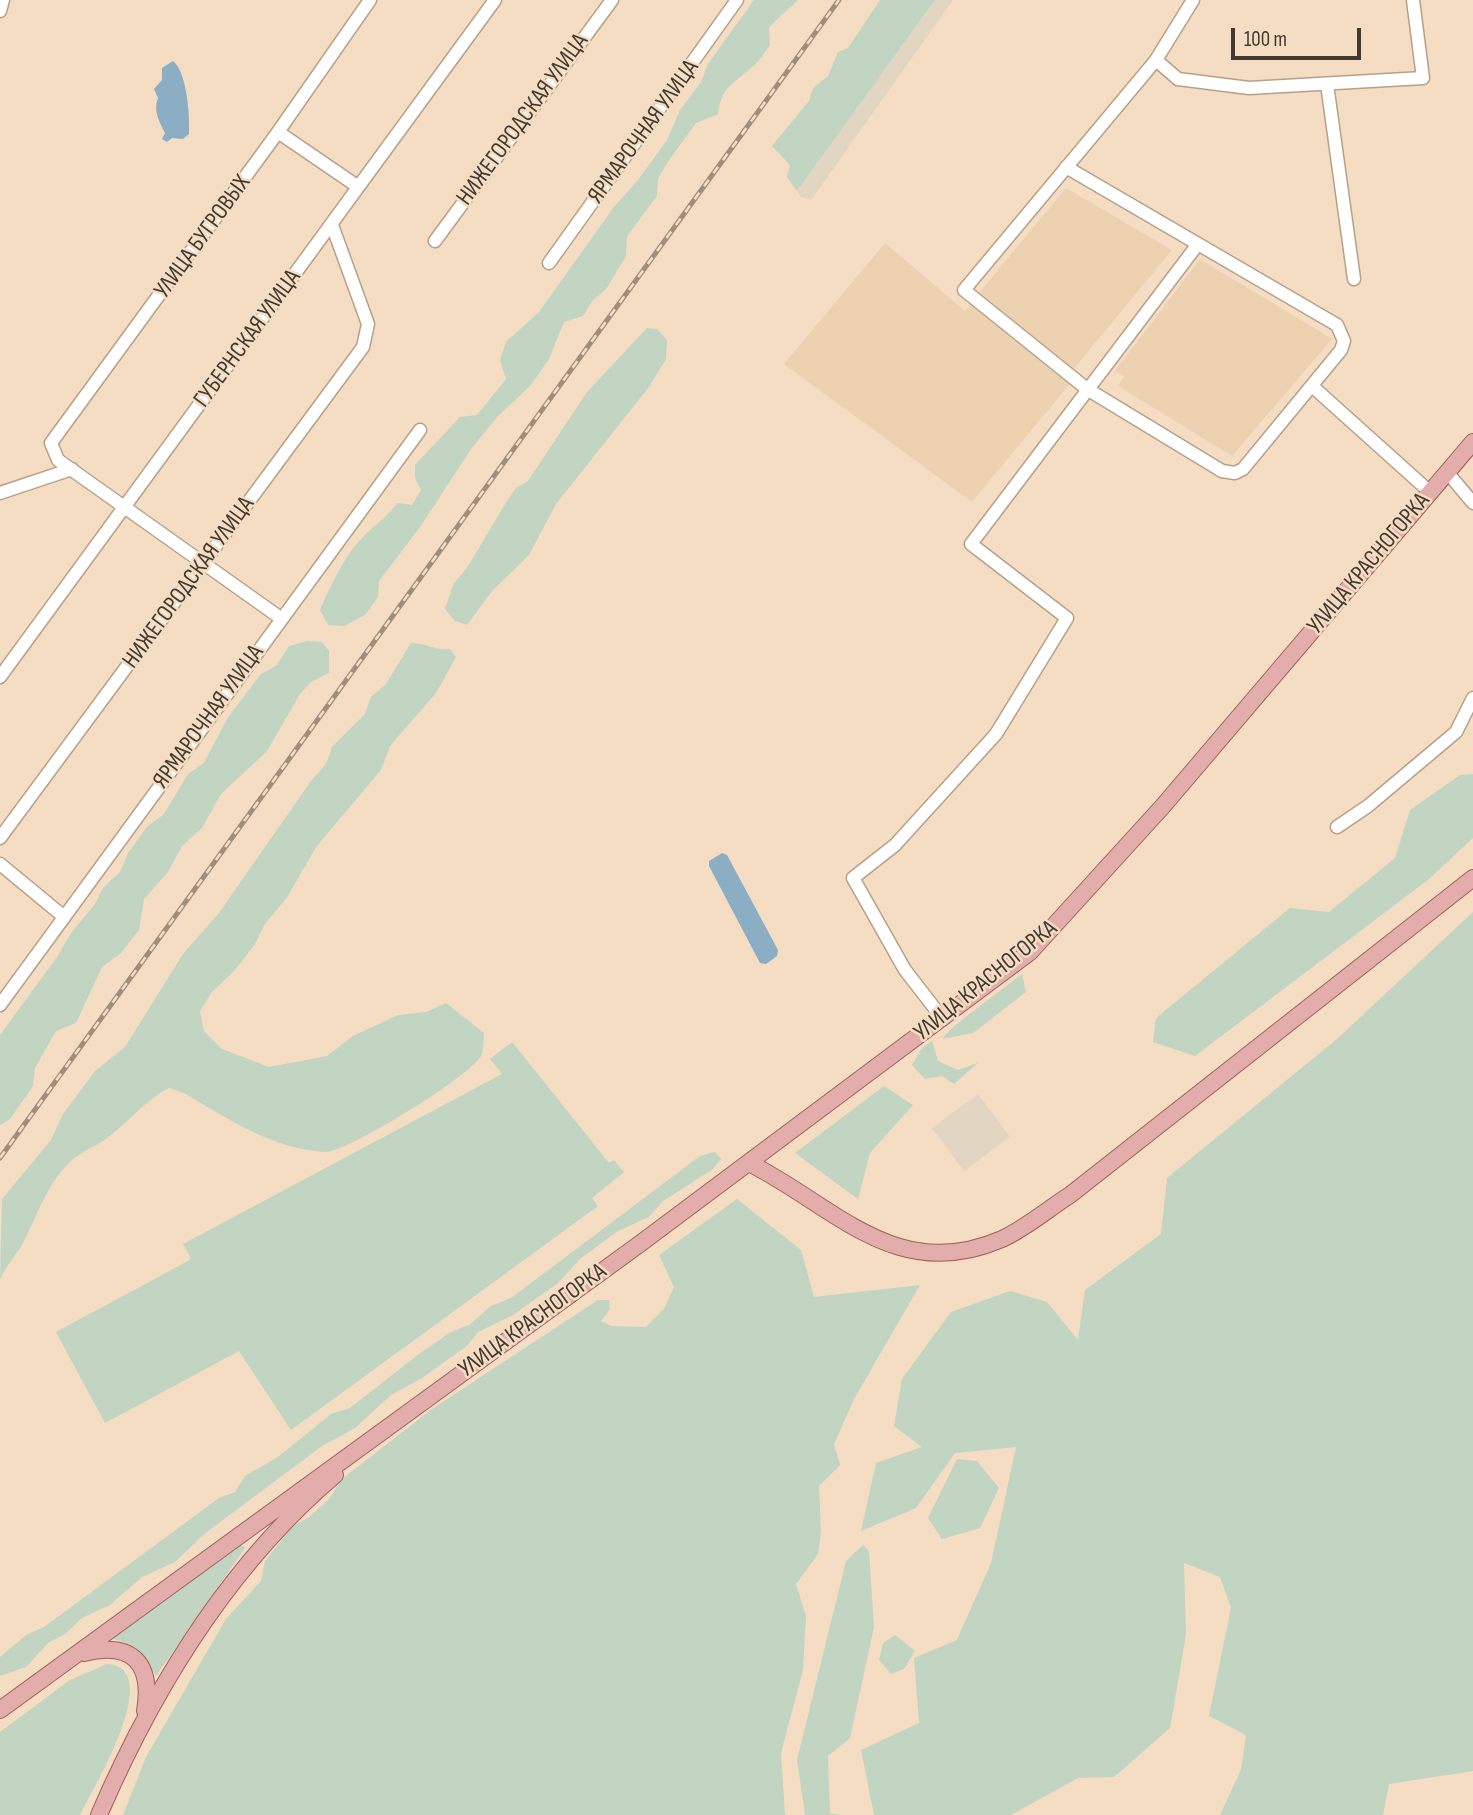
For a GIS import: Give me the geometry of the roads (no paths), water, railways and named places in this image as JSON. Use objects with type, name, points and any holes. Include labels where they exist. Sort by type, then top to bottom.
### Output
[{"type":"main road","name":"УЛИЦА КРАСНОГОРКА","points":[[404,1416],[749,1163],[1030,952],[1082,899],[1473,442]]},
{"type":"main road","points":[[749,1163],[862,1233],[917,1253],[954,1254],[1003,1238],[1070,1195],[1473,878]]},
{"type":"main road","points":[[0,1710],[285,1500],[404,1416]]},
{"type":"main road","points":[[99,1815],[143,1720],[189,1643],[248,1563],[294,1511],[404,1416]]},
{"type":"main road","points":[[78,1655],[113,1649],[134,1658],[144,1670],[146,1679],[147,1695],[143,1720]]},
{"type":"street","points":[[0,11],[3,0]]},
{"type":"street","name":"УЛИЦА БУГРОВЫХ","points":[[72,469],[58,460],[52,452],[51,443],[278,132],[370,0]]},
{"type":"street","name":"ГУБЕРНСКАЯ УЛИЦА","points":[[0,677],[495,0]]},
{"type":"street","name":"НИЖЕГОРОДСКАЯ УЛИЦА","points":[[435,241],[612,0]]},
{"type":"street","name":"ЯРМАРОЧНАЯ УЛИЦА","points":[[549,263],[737,0]]},
{"type":"street","points":[[1066,167],[1338,325],[1343,341],[1341,350],[1243,468],[1228,473],[1087,389],[964,290],[1066,167],[1156,60],[1194,0]]},
{"type":"street","points":[[1156,60],[1178,79],[1249,88],[1423,78],[1413,0]]},
{"type":"street","points":[[1327,83],[1354,279]]},
{"type":"street","points":[[278,132],[357,186]]},
{"type":"street","name":"НИЖЕГОРОДСКАЯ УЛИЦА","points":[[0,838],[363,347],[368,324],[332,225]]},
{"type":"street","points":[[943,1019],[905,970],[853,878],[895,845],[996,734],[1067,618],[971,544],[1198,244]]},
{"type":"street","points":[[1312,386],[1430,492]]},
{"type":"street","name":"ЯРМАРОЧНАЯ УЛИЦА","points":[[0,1005],[420,430]]},
{"type":"street","points":[[0,493],[72,469],[282,619]]},
{"type":"street","points":[[1447,472],[1473,503]]},
{"type":"street","points":[[1337,827],[1368,806],[1456,732],[1473,698]]},
{"type":"street","points":[[0,864],[63,916]]},
{"type":"water","points":[[173,61],[184,84],[189,134],[183,139],[172,138],[167,142],[162,139],[165,133],[157,116],[158,98],[154,89],[162,80],[162,68]]},
{"type":"water","points":[[722,853],[727,855],[778,950],[777,956],[766,964],[760,963],[709,866],[709,861]]},
{"type":"railway","points":[[0,1158],[839,0]]}]
